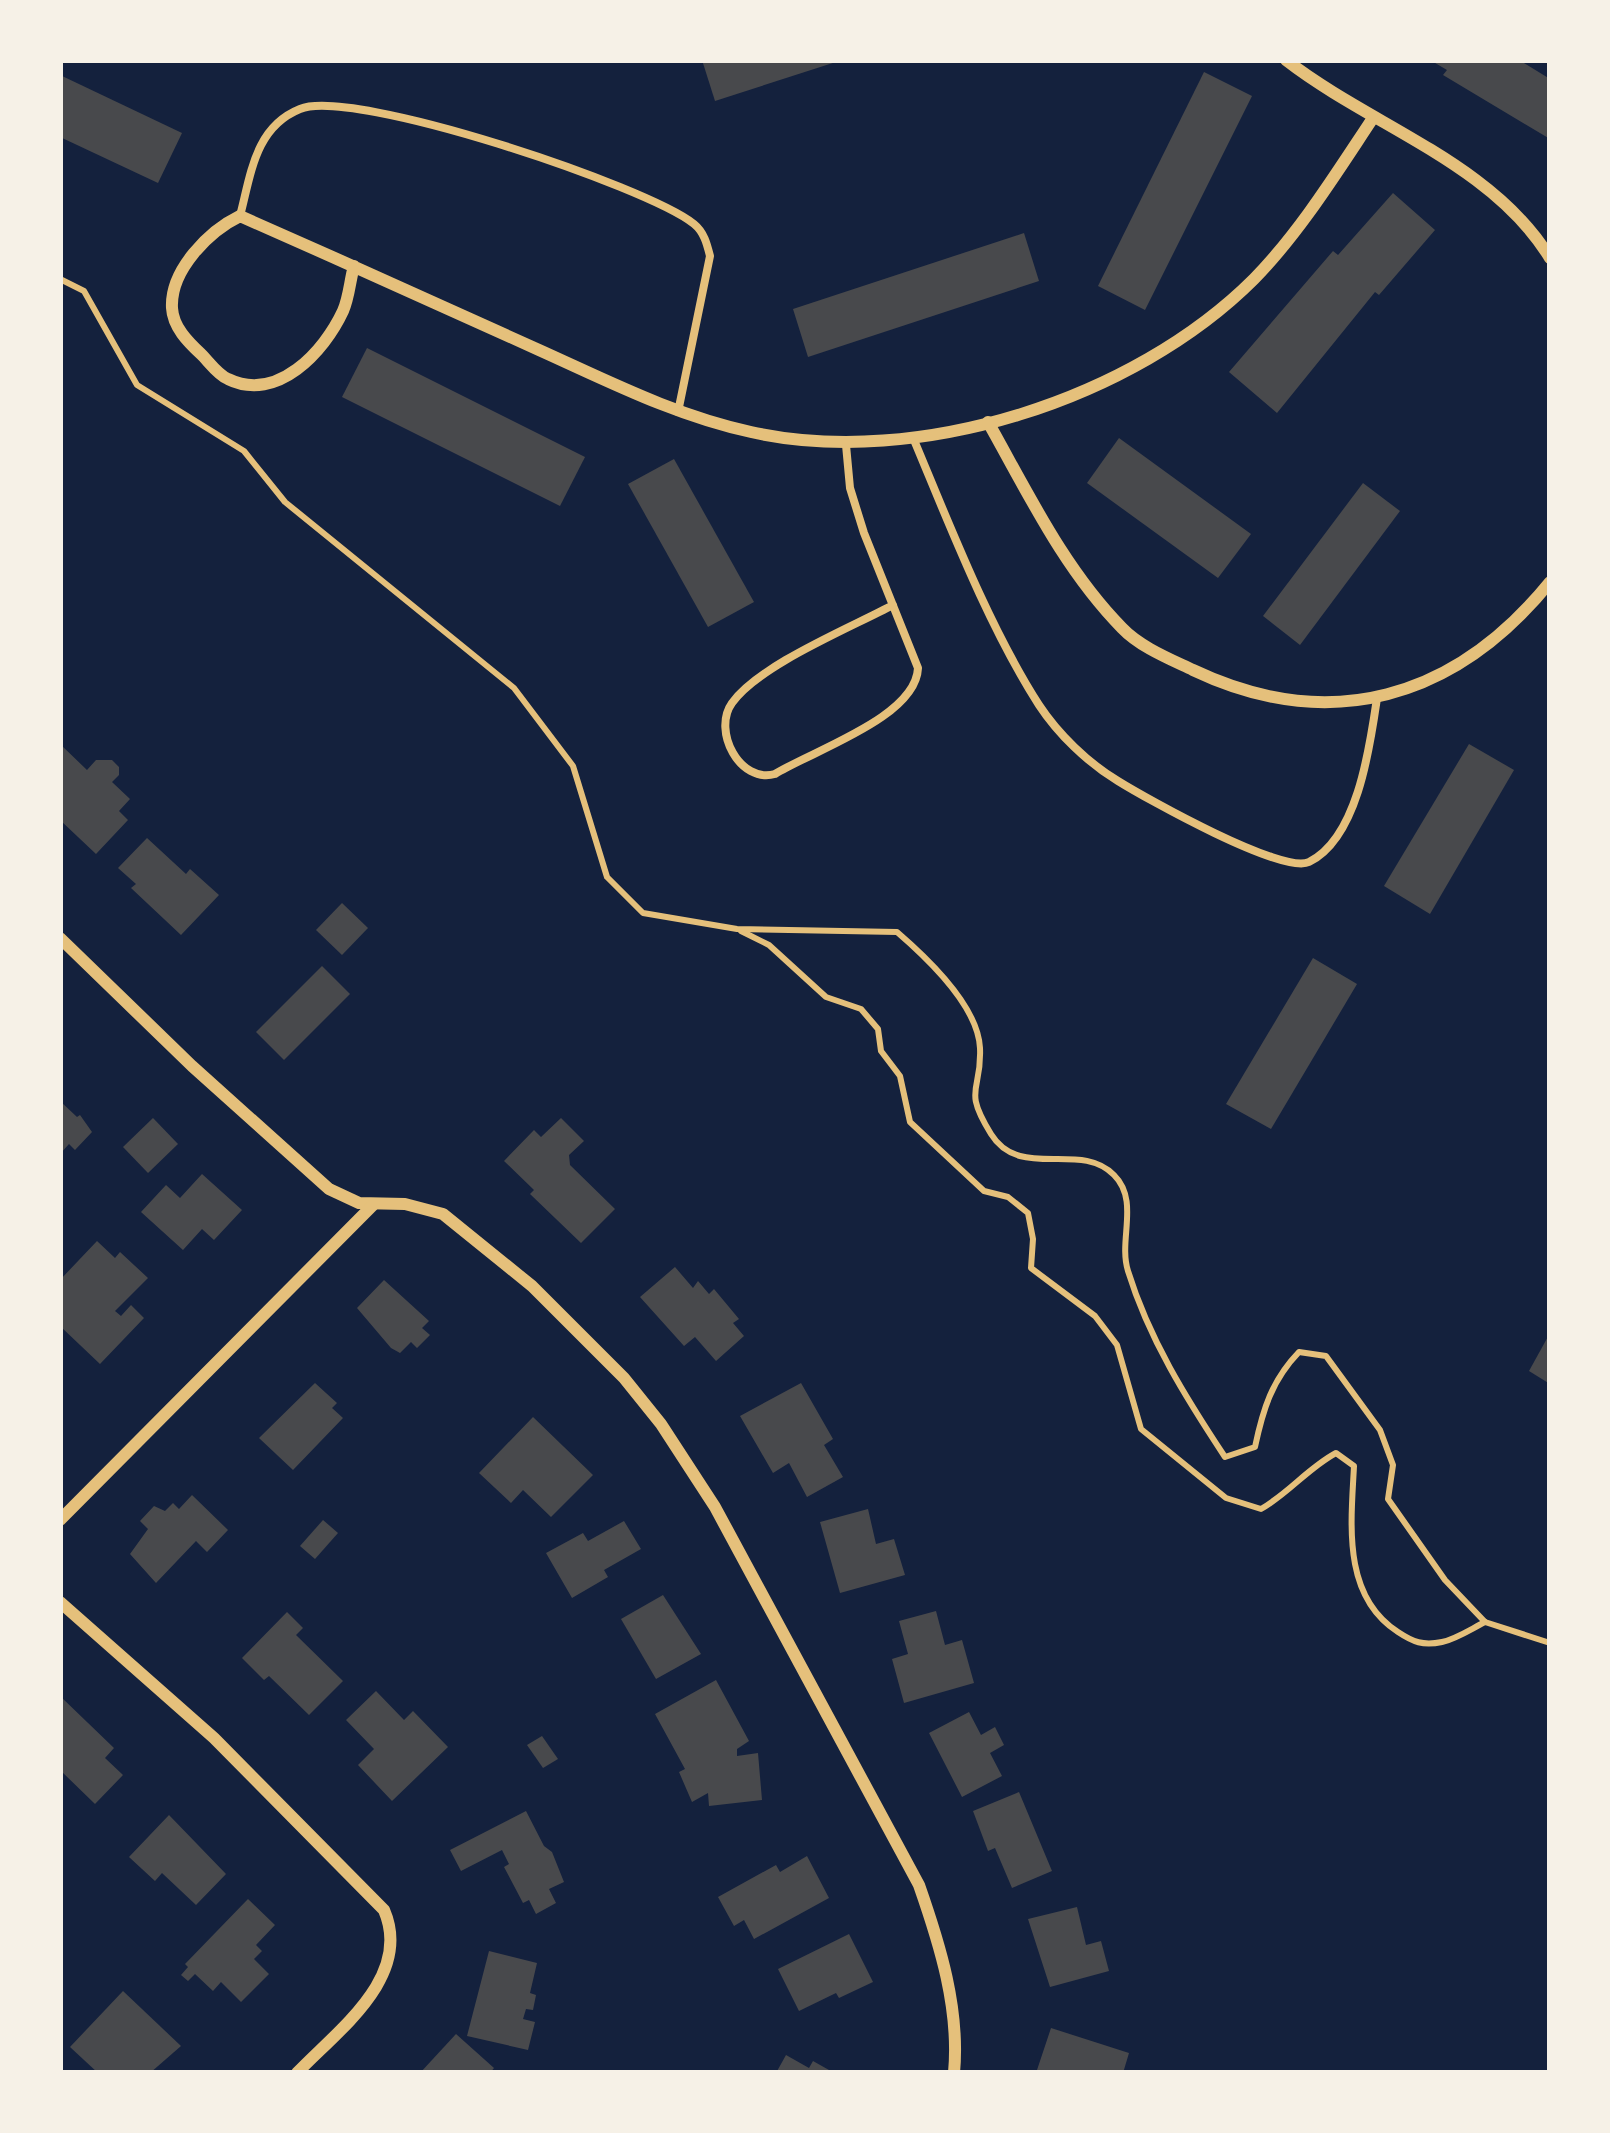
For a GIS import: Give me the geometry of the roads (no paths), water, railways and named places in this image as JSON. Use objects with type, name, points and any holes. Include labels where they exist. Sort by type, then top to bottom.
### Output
[{"type":"street","points":[[1286,60],[1482,183],[1536,235],[1550,258]]},
{"type":"street","points":[[354,266],[343,310],[309,362],[270,384],[226,379],[185,340],[172,313],[174,290],[200,246],[219,226],[240,215],[354,266],[678,412],[753,433],[846,445],[914,440],[1075,395],[1146,362],[1195,331],[1256,277],[1373,118]]},
{"type":"street","points":[[988,422],[1074,572],[1125,633],[1237,691],[1312,704],[1377,698],[1466,663],[1550,582]]},
{"type":"street","points":[[60,938],[329,1190],[359,1203],[405,1204],[443,1214],[532,1286],[624,1378],[661,1424],[716,1507],[919,1886],[942,1951],[957,2045],[954,2073]]},
{"type":"street","points":[[60,1520],[374,1204]]},
{"type":"street","points":[[60,1602],[214,1738],[384,1910],[392,1944],[382,1980],[297,2073]]},
{"type":"lane","points":[[240,215],[257,149],[271,127],[303,107],[341,107],[426,122],[631,190],[696,225],[710,256],[678,412]]},
{"type":"lane","points":[[914,440],[967,566],[1040,706],[1080,752],[1117,781],[1249,850],[1296,866],[1306,864],[1339,833],[1358,790],[1377,698]]},
{"type":"lane","points":[[846,445],[850,488],[918,668],[912,692],[898,708],[775,774],[759,776],[748,770],[736,758],[724,726],[726,713],[740,694],[773,669],[893,605]]}]
